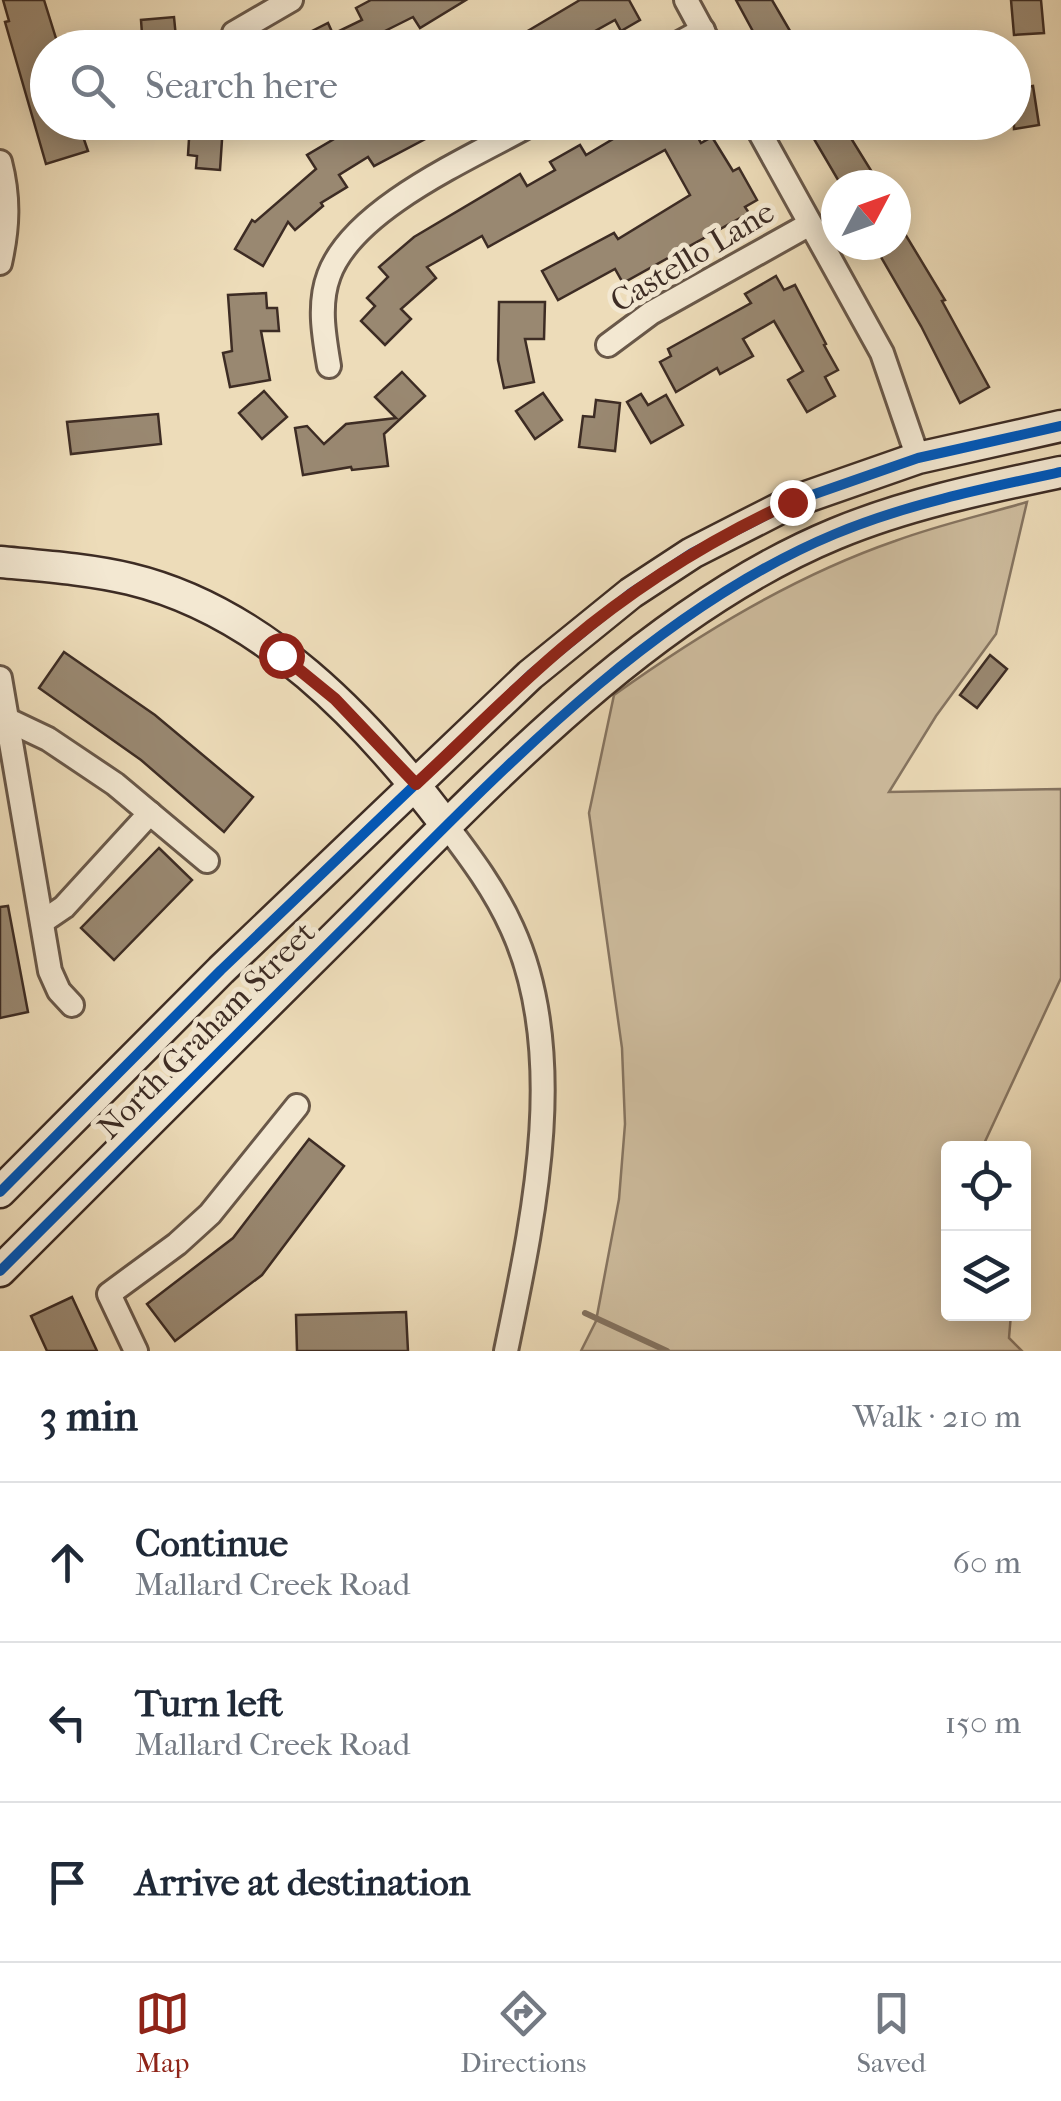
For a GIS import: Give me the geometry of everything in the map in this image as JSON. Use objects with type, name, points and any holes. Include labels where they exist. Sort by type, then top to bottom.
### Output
[{"type":"main road","name":"North Graham Street","points":[[0,1192],[222,970],[416,784],[568,643],[631,593],[692,553],[792,502],[918,458],[1061,426]]},
{"type":"main road","name":"North Graham Street","points":[[0,1270],[446,825],[628,661],[698,611],[773,565],[835,534],[933,500],[1061,472]]},
{"type":"main road","points":[[0,562],[131,579],[163,589],[244,628],[306,673],[416,784],[446,825]]},
{"type":"street","points":[[239,30],[291,0]]},
{"type":"street","points":[[686,0],[703,30]]},
{"type":"street","points":[[329,366],[322,319],[327,278],[342,247],[364,224],[503,140]]},
{"type":"street","points":[[764,140],[882,353],[918,458]]},
{"type":"street","points":[[0,162],[8,211],[0,263]]},
{"type":"street","name":"Castello Lane","points":[[608,345],[651,313],[810,224]]},
{"type":"street","points":[[0,678],[50,970],[59,990],[72,1005]]},
{"type":"street","points":[[8,720],[82,760],[208,861]]},
{"type":"street","points":[[42,922],[64,906],[150,813]]},
{"type":"street","points":[[446,825],[486,878],[513,930],[528,973],[539,1045],[544,1090],[540,1142],[526,1252],[506,1351]]},
{"type":"street","points":[[136,1351],[109,1294],[177,1244],[210,1214],[296,1106]]},
{"type":"shaded area","points":[[1027,502],[996,634],[936,716],[889,792],[1061,789],[1061,978],[985,1141],[941,1141],[941,1321],[1010,1321],[1009,1338],[1022,1351],[581,1351],[596,1321],[619,1199],[625,1124],[622,1048],[589,813],[614,695],[715,628],[785,589],[911,535]]},
{"type":"building","points":[[3,0],[44,0],[53,30],[30,30],[30,109],[5,22],[9,21]]},
{"type":"building","points":[[371,0],[466,0],[420,28],[413,17],[387,30],[341,30],[362,20],[356,8]]},
{"type":"building","points":[[580,0],[629,0],[640,20],[623,30],[615,20],[597,30],[529,30]]},
{"type":"building","points":[[736,0],[772,0],[790,30],[752,30]]},
{"type":"building","points":[[1011,0],[1041,0],[1044,33],[1014,30]]},
{"type":"building","points":[[174,17],[175,30],[142,30],[141,20]]},
{"type":"building","points":[[1031,86],[1039,125],[1031,126]]},
{"type":"building","points":[[39,140],[84,140],[88,151],[46,164]]},
{"type":"building","points":[[189,140],[222,140],[220,170],[196,168],[197,156],[188,155]]},
{"type":"building","points":[[332,140],[423,140],[374,166],[368,157],[339,175],[347,187],[321,203],[323,206],[295,230],[288,222],[263,266],[235,249],[252,220],[255,222],[316,169],[307,155]]},
{"type":"building","points":[[611,140],[714,140],[733,171],[739,168],[757,200],[745,207],[749,213],[623,283],[615,269],[558,300],[542,271],[614,233],[618,239],[690,195],[665,150],[488,247],[482,236],[427,267],[436,278],[401,309],[411,319],[385,345],[361,321],[375,306],[367,298],[388,277],[379,267],[414,237],[520,174],[527,186],[555,170],[550,162],[580,145],[586,155]]},
{"type":"building","points":[[815,140],[852,140],[871,170],[832,170]]},
{"type":"building","points":[[911,244],[989,387],[960,403],[883,260],[911,260]]},
{"type":"building","points":[[776,276],[784,290],[795,285],[826,344],[838,370],[825,377],[835,396],[807,412],[788,380],[803,371],[774,321],[743,339],[753,356],[720,374],[717,368],[676,392],[660,362],[671,356],[668,349],[751,303],[745,294]]},
{"type":"building","points":[[266,293],[267,308],[277,308],[279,331],[261,331],[270,380],[230,387],[223,353],[232,351],[228,295]]},
{"type":"building","points":[[499,302],[545,302],[544,339],[525,339],[534,382],[504,388],[498,360]]},
{"type":"building","points":[[402,372],[425,396],[384,434],[388,466],[303,475],[295,428],[307,426],[324,444],[346,424],[396,418],[375,397]]},
{"type":"building","points":[[264,391],[287,417],[262,439],[239,413]]},
{"type":"building","points":[[543,393],[562,420],[535,439],[516,411]]},
{"type":"building","points":[[641,394],[648,405],[666,395],[683,425],[651,443],[627,402]]},
{"type":"building","points":[[596,400],[620,403],[615,451],[579,447],[583,416],[594,417]]},
{"type":"building","points":[[158,414],[161,444],[71,454],[67,422]]},
{"type":"building","points":[[64,652],[155,715],[253,797],[224,832],[141,760],[39,688]]},
{"type":"building","points":[[990,655],[1007,669],[977,708],[960,695]]},
{"type":"building","points":[[159,848],[192,880],[114,960],[81,928]]},
{"type":"building","points":[[8,906],[28,1012],[0,1018],[0,907]]},
{"type":"building","points":[[309,1139],[344,1166],[262,1275],[175,1341],[147,1304],[233,1238]]},
{"type":"building","points":[[72,1297],[97,1351],[47,1351],[31,1316]]},
{"type":"building","points":[[406,1312],[408,1351],[297,1351],[296,1315]]},
{"type":"waterway","points":[[585,1313],[667,1351]]},
{"type":"cycle path","points":[[0,1192],[221,970],[530,675],[631,593],[692,553],[792,502],[918,458],[1061,426]]},
{"type":"cycle path","points":[[0,1271],[466,806],[580,700],[640,651],[768,566],[835,534],[918,505],[1061,472]]},
{"type":"route","points":[[281,655],[335,699],[416,784],[530,675],[631,593],[692,553],[792,502]]}]
